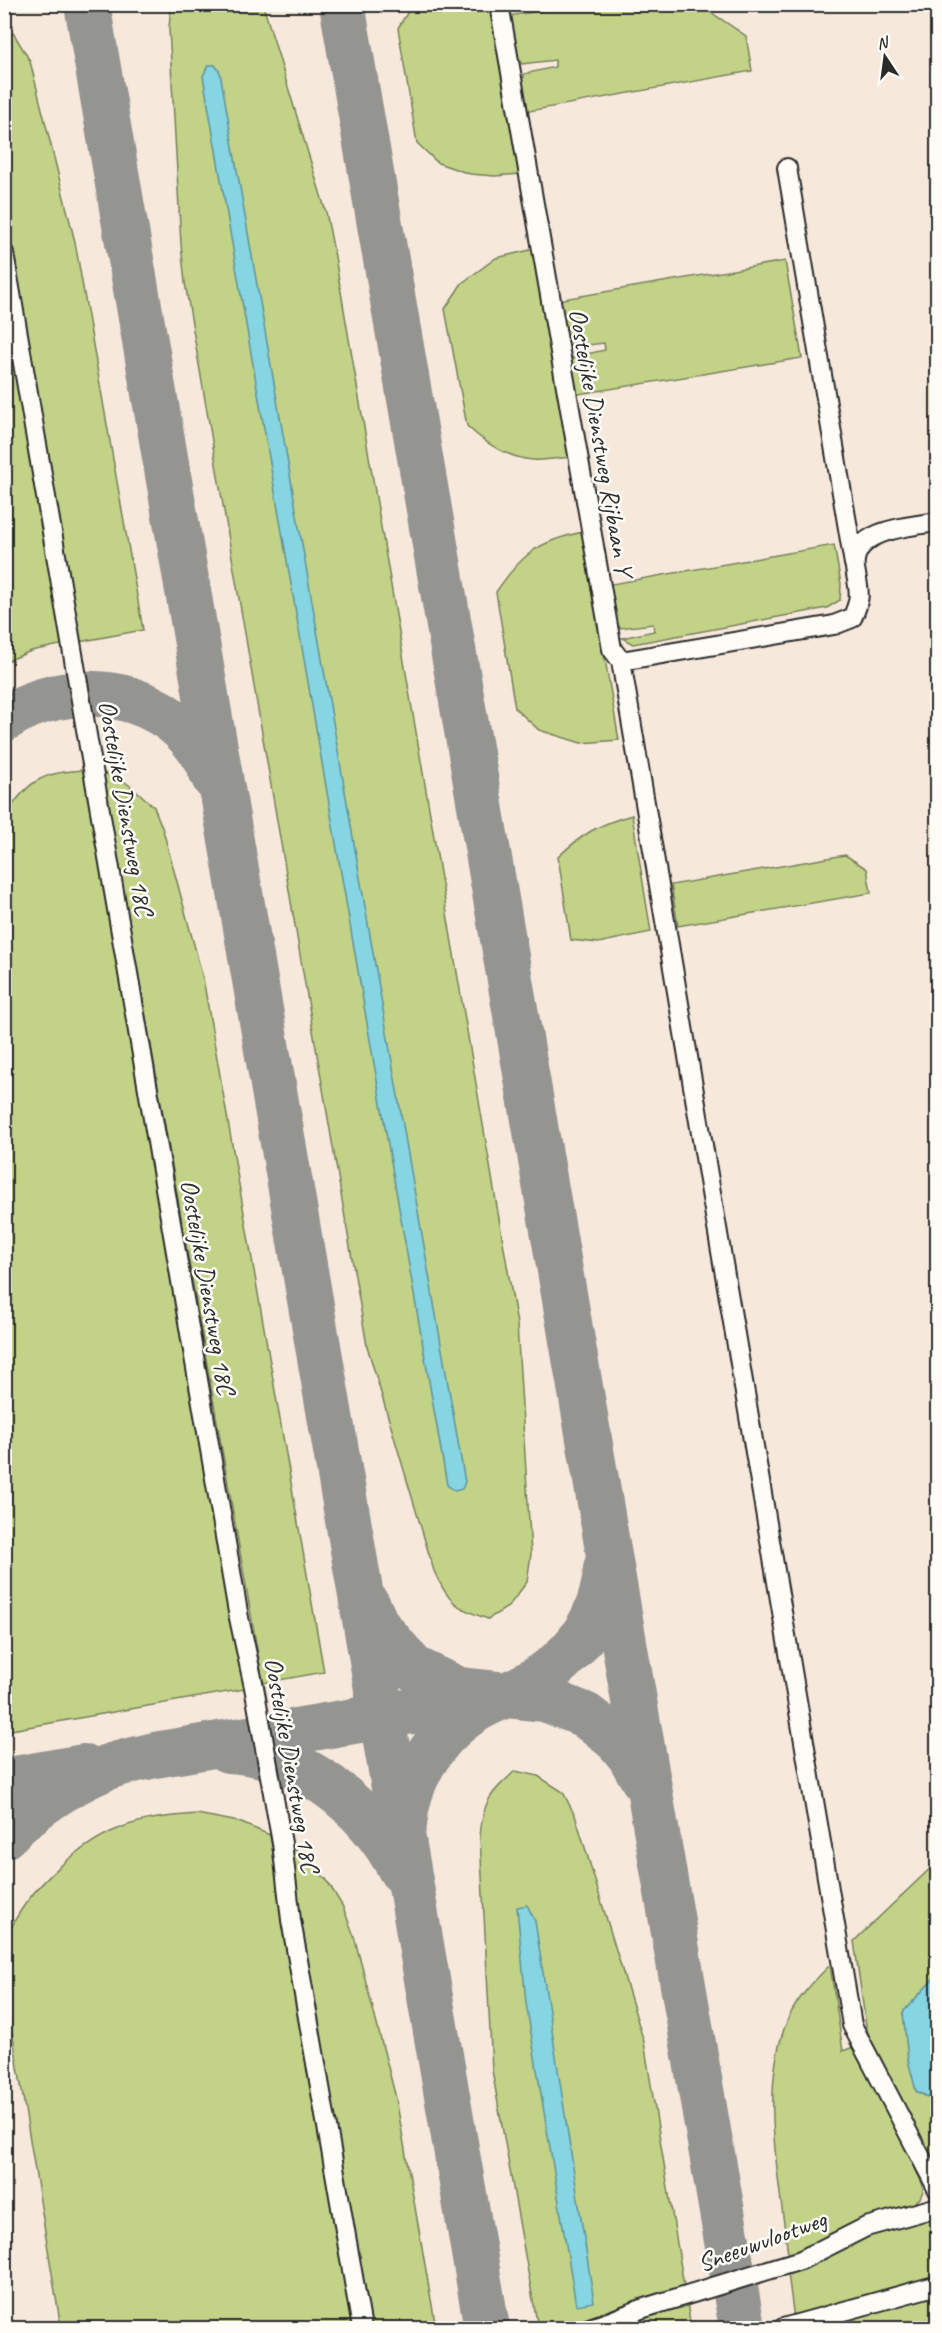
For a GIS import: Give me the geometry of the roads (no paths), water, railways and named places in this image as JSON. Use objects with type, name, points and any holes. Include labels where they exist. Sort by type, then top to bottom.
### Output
[{"type":"lane","name":"Oostelijke Dienstweg Rijbaan Y","points":[[499,4],[612,649],[621,661],[852,2025],[938,2190]]},
{"type":"lane","points":[[621,661],[834,625],[852,618],[859,604],[860,589],[787,168]]},
{"type":"lane","name":"Oostelijke Dienstweg 18C","points":[[4,253],[239,1618],[282,1843],[291,1920],[362,2328]]},
{"type":"lane","points":[[854,564],[860,549],[868,539],[886,531],[938,522]]},
{"type":"lane","name":"Sneeuwvlootweg","points":[[590,2328],[612,2325],[651,2306],[801,2260],[866,2227],[938,2207]]},
{"type":"lane","points":[[783,2328],[938,2285]]},
{"type":"water","points":[[208,65],[215,65],[220,72],[465,1482],[462,1489],[455,1491],[447,1485],[203,76]]},
{"type":"water","points":[[527,1905],[535,1921],[594,2302],[576,2305],[526,2003],[517,1907]]},
{"type":"water","points":[[937,1975],[937,2102],[916,2091],[908,2060],[903,2012]]}]
